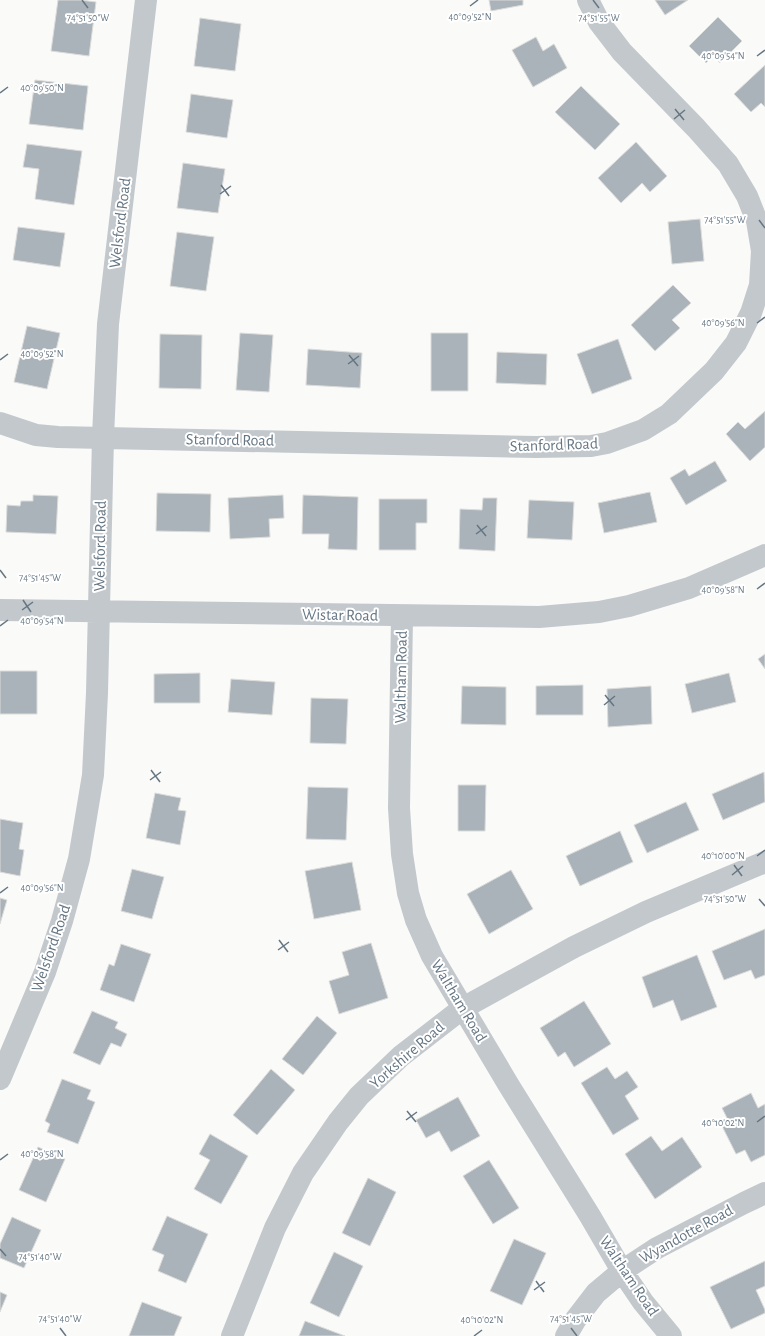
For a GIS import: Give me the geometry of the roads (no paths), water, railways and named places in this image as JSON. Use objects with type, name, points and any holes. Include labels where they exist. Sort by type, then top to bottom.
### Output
[{"type":"street","name":"Welsford Road","points":[[0,1079],[45,972],[62,921],[79,859],[93,775],[103,437],[108,324],[146,0]]},
{"type":"street","name":"Stanford Road","points":[[0,422],[36,435],[58,437],[536,447],[591,446],[607,443],[644,430],[669,414],[714,371],[736,343],[751,313],[760,285],[762,251],[757,221],[747,196],[728,164],[696,128],[622,52],[599,22],[588,0]]},
{"type":"street","name":"Wistar Road","points":[[0,610],[539,617],[599,612],[629,606],[689,588],[765,555]]},
{"type":"street","name":"Waltham Road","points":[[402,616],[399,808],[402,854],[408,893],[416,920],[432,956],[622,1271],[643,1302],[671,1336]]},
{"type":"street","name":"Yorkshire Road","points":[[232,1336],[275,1228],[303,1173],[338,1122],[359,1096],[401,1056],[464,1008],[589,940],[646,912],[765,862]]},
{"type":"street","name":"Wyandotte Road","points":[[566,1336],[576,1319],[596,1293],[622,1271],[657,1248],[765,1193]]}]
